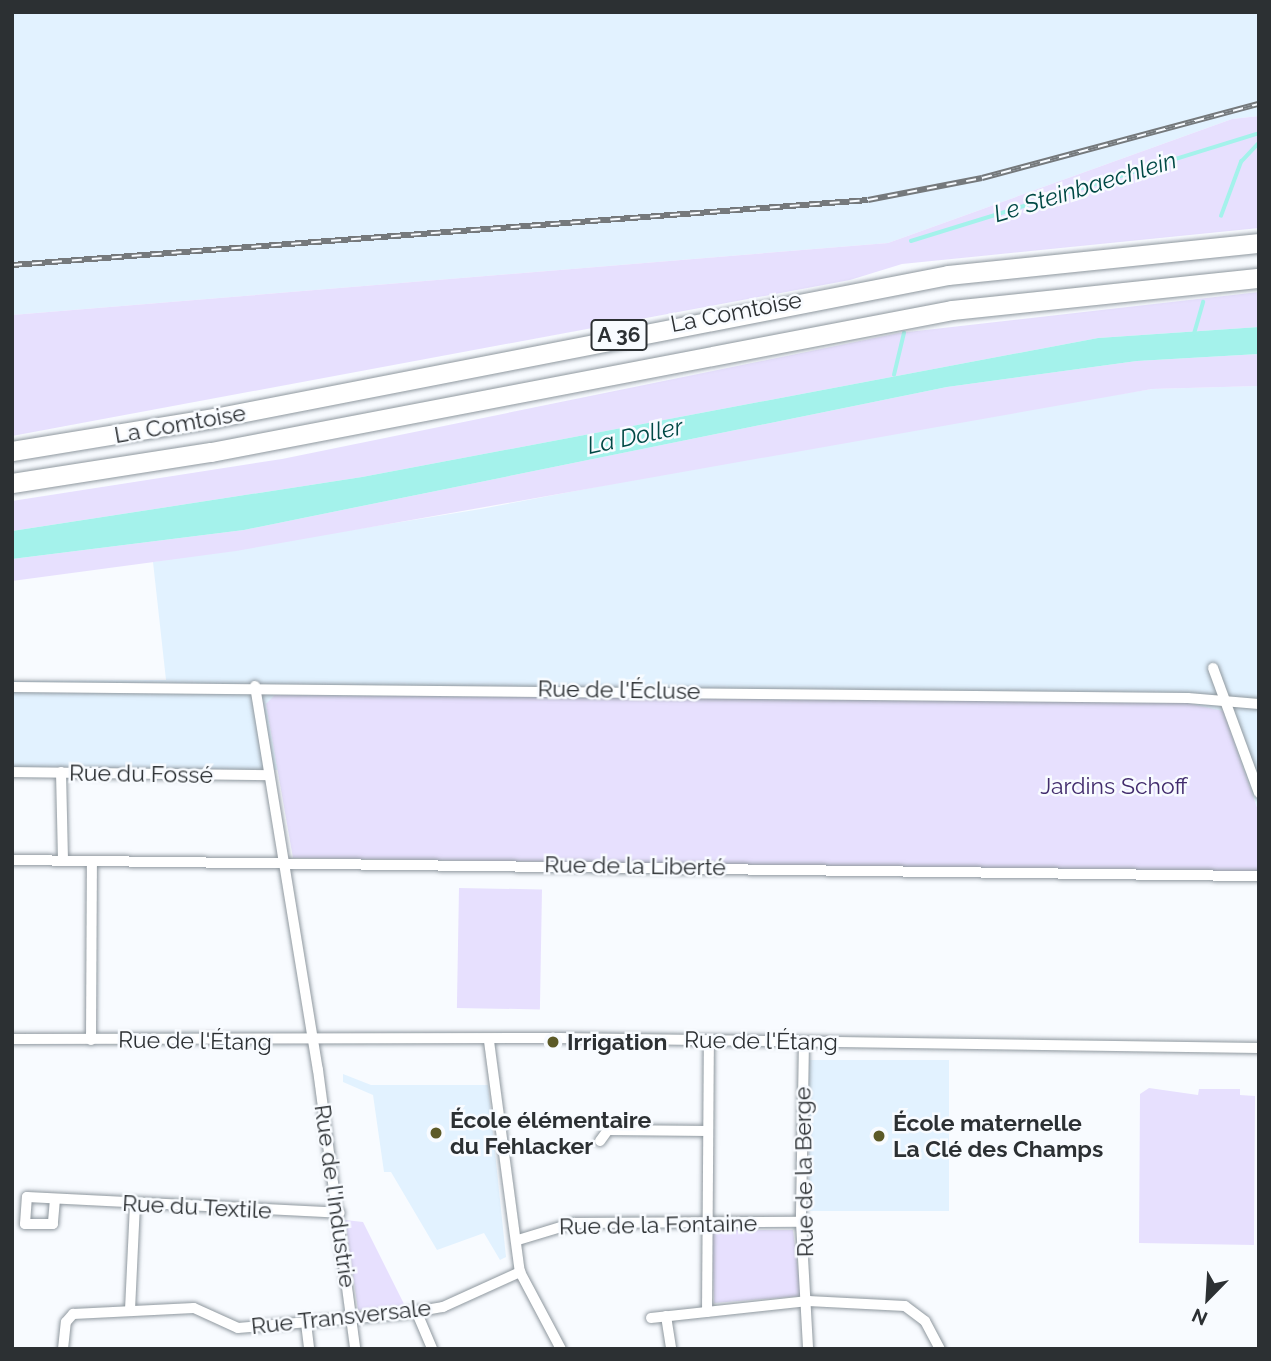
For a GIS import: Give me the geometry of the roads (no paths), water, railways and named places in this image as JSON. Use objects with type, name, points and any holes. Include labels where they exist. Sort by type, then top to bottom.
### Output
[{"type":"highway","name":"La Comtoise","points":[[12,451],[214,418],[948,275],[1259,243]]},
{"type":"highway","name":"La Comtoise","points":[[12,483],[211,452],[951,310],[1259,278]]},
{"type":"street","points":[[1213,668],[1259,793]]},
{"type":"street","name":"Rue de l'Écluse","points":[[12,687],[255,686],[1226,701],[1259,704]]},
{"type":"street","name":"Rue de l'Industrie","points":[[255,686],[340,1213],[355,1349]]},
{"type":"street","name":"Rue du Fossé","points":[[12,772],[269,775]]},
{"type":"street","points":[[61,772],[63,861]]},
{"type":"street","name":"Rue de la Liberté","points":[[12,860],[285,866],[444,863],[1259,876]]},
{"type":"street","points":[[91,1040],[92,861]]},
{"type":"street","name":"Rue de l'Étang","points":[[12,1040],[314,1043],[709,1040],[1259,1048]]},
{"type":"street","points":[[707,1312],[709,1040]]},
{"type":"street","points":[[489,1041],[518,1240],[520,1272],[561,1349]]},
{"type":"street","name":"Rue de la Berge","points":[[804,1042],[801,1222],[808,1301],[808,1349]]},
{"type":"street","points":[[600,1141],[608,1130],[708,1131]]},
{"type":"street","name":"Rue du Textile","points":[[55,1199],[340,1213]]},
{"type":"street","points":[[130,1311],[135,1203]]},
{"type":"street","name":"Rue de la Fontaine","points":[[518,1240],[574,1223],[801,1222]]},
{"type":"street","name":"Rue Transversale","points":[[63,1349],[65,1322],[73,1314],[194,1308],[238,1328],[417,1313],[520,1272]]},
{"type":"street","points":[[651,1318],[808,1301],[905,1306],[925,1321],[940,1349]]},
{"type":"street","points":[[417,1313],[432,1349]]},
{"type":"street","points":[[666,1317],[671,1349]]},
{"type":"street","points":[[306,1323],[309,1349]]},
{"type":"water","name":"La Doller","points":[[1259,327],[1259,354],[1137,361],[947,387],[244,530],[12,559],[12,531],[362,477],[1098,338]]},
{"type":"waterway","name":"Le Steinbaechlein","points":[[911,241],[1259,133]]},
{"type":"waterway","name":"Le Steinbaechlein","points":[[1221,216],[1241,162],[1259,143]]},
{"type":"waterway","name":"Le Steinbaechlein","points":[[1194,334],[1203,302]]},
{"type":"waterway","name":"Le Steinbaechlein","points":[[894,375],[904,333]]},
{"type":"railway","points":[[12,265],[868,200],[982,178],[1259,104]]},
{"type":"place","name":"Irrigation","points":[[553,1042]]},
{"type":"place","name":"École élémentaire du Fehlacker","points":[[436,1133]]},
{"type":"place","name":"École maternelle La Clé des Champs","points":[[879,1136]]},
{"type":"park label","name":"Jardins Schoff","points":[[1114,786]]}]
